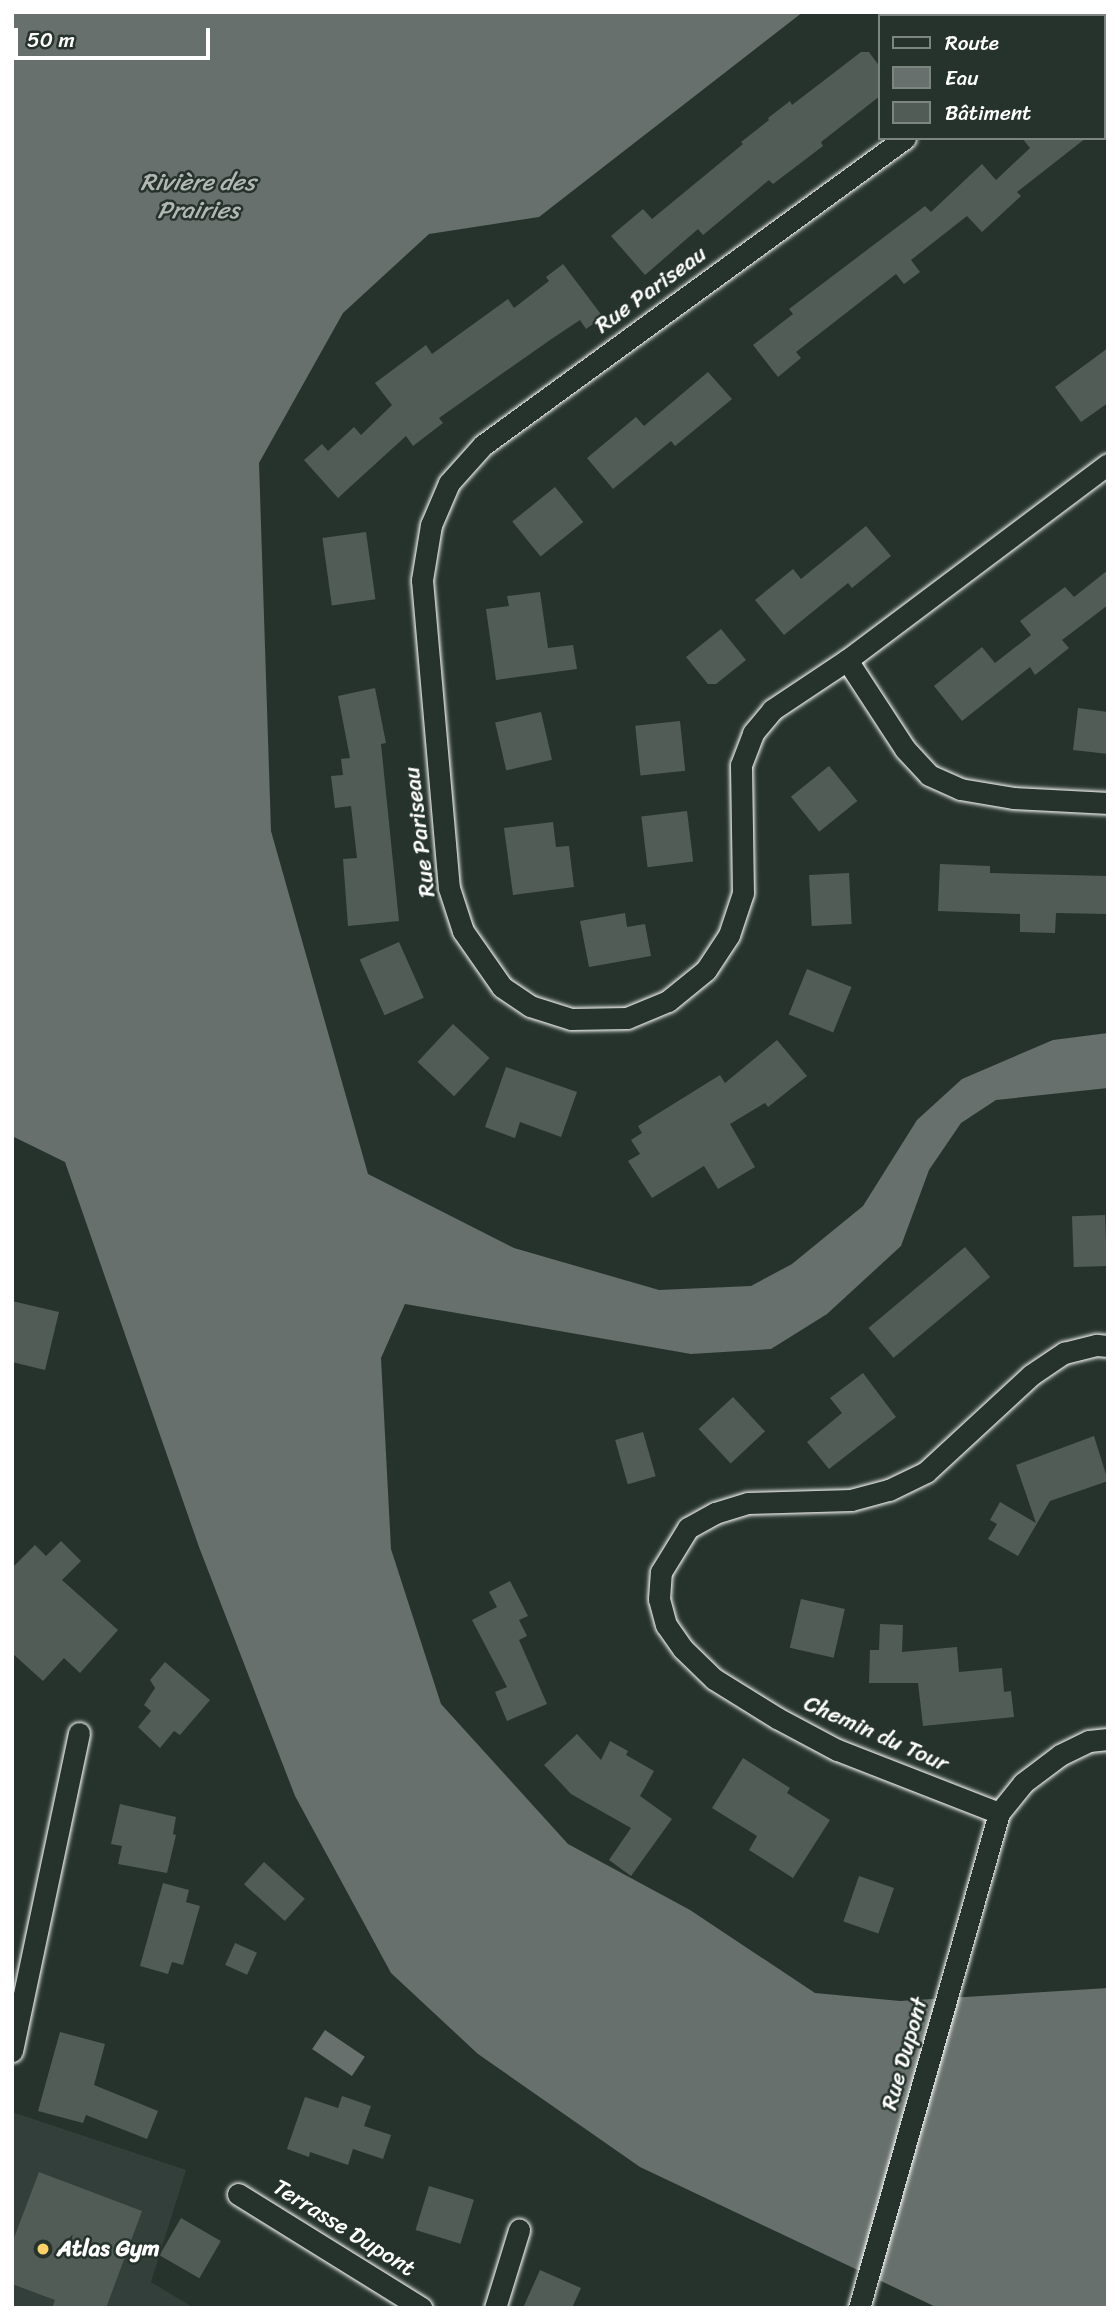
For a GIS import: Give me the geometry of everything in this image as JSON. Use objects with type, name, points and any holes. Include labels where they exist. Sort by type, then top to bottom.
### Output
[{"type":"street","name":"Rue Pariseau","points":[[902,140],[483,445],[449,483],[431,525],[422,580],[449,888],[463,931],[502,987],[530,1006],[571,1020],[626,1018],[668,1001],[706,970],[729,934],[743,893],[741,765],[753,733],[772,710],[847,660],[1108,464]]},
{"type":"street","points":[[847,660],[905,749],[929,775],[960,789],[1014,798],[1108,803]]},
{"type":"street","name":"Chemin du Tour","points":[[999,1813],[838,1750],[777,1718],[714,1679],[683,1649],[666,1625],[659,1599],[661,1572],[688,1528],[715,1513],[748,1503],[851,1500],[889,1490],[926,1472],[1031,1375],[1063,1353],[1097,1345],[1108,1346]]},
{"type":"street","points":[[12,2051],[79,1734]]},
{"type":"street","points":[[999,1813],[1023,1783],[1060,1755],[1089,1741],[1108,1740]]},
{"type":"street","name":"Rue Dupont","points":[[859,2308],[999,1813]]},
{"type":"street","name":"Terrasse Dupont","points":[[238,2194],[422,2308]]},
{"type":"street","points":[[495,2308],[520,2230]]},
{"type":"shaded area","points":[[12,2112],[186,2170],[151,2282],[194,2308],[12,2308]]},
{"type":"water","name":"Rivière des Prairies","points":[[12,12],[803,12],[539,217],[429,234],[343,313],[259,463],[271,831],[368,1174],[514,1248],[659,1290],[751,1286],[792,1264],[863,1206],[917,1120],[962,1079],[1053,1040],[1108,1033],[1108,1088],[996,1100],[961,1123],[929,1170],[901,1246],[827,1314],[771,1349],[691,1354],[405,1304],[381,1358],[391,1549],[441,1704],[568,1844],[690,1910],[815,1993],[900,2001],[1108,1988],[1108,2308],[938,2308],[640,2167],[478,2054],[391,1973],[295,1796],[199,1547],[65,1162],[12,1136]]},
{"type":"water","points":[[325,2030],[365,2057],[352,2076],[312,2049]]},
{"type":"building","points":[[861,52],[869,52],[878,64],[878,98],[821,142],[823,146],[773,184],[769,180],[703,235],[698,229],[645,275],[611,236],[643,209],[652,219],[743,144],[741,142],[769,120],[768,118],[790,101],[792,105]]},
{"type":"building","points":[[1024,140],[1083,140],[1017,192],[1021,196],[982,232],[967,216],[911,260],[920,272],[904,284],[896,274],[796,352],[801,358],[778,377],[753,345],[793,314],[789,309],[925,206],[931,212],[982,164],[996,180],[1030,148]]},
{"type":"building","points":[[563,264],[603,317],[586,329],[580,320],[550,340],[439,418],[443,423],[413,446],[406,436],[338,498],[304,460],[322,444],[328,451],[354,427],[361,435],[392,405],[375,383],[426,345],[432,354],[508,299],[514,308],[549,281],[546,277]]},
{"type":"building","points":[[1108,348],[1108,403],[1081,422],[1055,387]]},
{"type":"building","points":[[708,372],[732,399],[675,446],[671,441],[613,489],[587,458],[636,417],[644,426]]},
{"type":"building","points":[[555,487],[583,522],[541,557],[512,522]]},
{"type":"building","points":[[866,526],[891,556],[852,588],[848,583],[784,635],[755,600],[793,569],[801,579]]},
{"type":"building","points":[[366,532],[375,599],[332,605],[322,538]]},
{"type":"building","points":[[1108,570],[1108,605],[1062,640],[1069,648],[1035,675],[1030,667],[962,721],[934,686],[982,647],[995,663],[1031,635],[1020,621],[1065,587],[1074,597]]},
{"type":"building","points":[[540,592],[548,648],[573,645],[577,669],[496,680],[486,609],[509,606],[507,596]]},
{"type":"building","points":[[721,629],[746,660],[716,684],[708,684],[686,657]]},
{"type":"building","points":[[375,688],[386,743],[381,744],[399,921],[348,926],[343,859],[357,858],[351,806],[335,808],[331,776],[343,775],[341,759],[350,758],[338,696]]},
{"type":"building","points":[[1078,708],[1108,712],[1108,754],[1073,750]]},
{"type":"building","points":[[541,712],[552,760],[506,770],[495,723]]},
{"type":"building","points":[[680,721],[685,771],[640,775],[635,726]]},
{"type":"building","points":[[829,766],[857,801],[819,832],[791,797]]},
{"type":"building","points":[[687,811],[693,862],[648,867],[641,817]]},
{"type":"building","points":[[553,822],[556,847],[569,846],[574,887],[513,895],[504,828]]},
{"type":"building","points":[[940,864],[990,866],[990,873],[1108,876],[1108,914],[1056,913],[1055,933],[1020,932],[1020,914],[938,911]]},
{"type":"building","points":[[849,873],[852,924],[812,926],[809,875]]},
{"type":"building","points":[[625,913],[627,927],[645,924],[651,956],[589,967],[580,921]]},
{"type":"building","points":[[399,942],[424,998],[385,1015],[360,959]]},
{"type":"building","points":[[807,969],[852,987],[833,1032],[789,1014]]},
{"type":"building","points":[[453,1024],[490,1058],[454,1096],[418,1062]]},
{"type":"building","points":[[777,1040],[807,1076],[768,1107],[765,1103],[730,1124],[755,1167],[718,1189],[704,1166],[652,1198],[628,1161],[640,1154],[631,1140],[642,1133],[638,1126],[720,1075],[725,1083]]},
{"type":"building","points":[[506,1067],[577,1092],[561,1137],[520,1122],[515,1138],[485,1127]]},
{"type":"building","points":[[1105,1215],[1107,1266],[1074,1267],[1072,1216]]},
{"type":"building","points":[[965,1247],[990,1277],[894,1358],[868,1328]]},
{"type":"building","points":[[12,1301],[59,1312],[45,1370],[12,1362]]},
{"type":"building","points":[[863,1373],[896,1417],[829,1469],[807,1442],[842,1413],[830,1398]]},
{"type":"building","points":[[733,1397],[765,1431],[731,1463],[699,1429]]},
{"type":"building","points":[[643,1432],[656,1476],[628,1484],[615,1440]]},
{"type":"building","points":[[1094,1436],[1108,1481],[1050,1501],[1018,1556],[988,1539],[997,1524],[990,1520],[1000,1502],[1036,1523],[1016,1465]]},
{"type":"building","points":[[61,1541],[81,1561],[62,1580],[118,1630],[80,1673],[64,1658],[43,1681],[12,1653],[12,1568],[35,1545],[46,1556]]},
{"type":"building","points":[[510,1581],[528,1616],[519,1620],[527,1636],[519,1640],[547,1704],[507,1721],[495,1692],[507,1687],[472,1620],[497,1607],[489,1592]]},
{"type":"building","points":[[801,1599],[845,1609],[834,1658],[790,1648]]},
{"type":"building","points":[[880,1624],[903,1625],[902,1652],[957,1647],[959,1672],[1002,1668],[1004,1692],[1011,1691],[1014,1717],[923,1726],[918,1683],[869,1683],[870,1650],[879,1650]]},
{"type":"building","points":[[165,1662],[210,1700],[180,1735],[174,1731],[160,1748],[138,1727],[151,1711],[144,1705],[155,1688],[150,1680]]},
{"type":"building","points":[[577,1734],[601,1760],[610,1741],[628,1751],[626,1755],[654,1771],[640,1796],[672,1819],[631,1876],[609,1860],[631,1828],[571,1794],[544,1765]]},
{"type":"building","points":[[743,1758],[790,1788],[787,1793],[830,1820],[793,1878],[749,1850],[757,1836],[712,1808]]},
{"type":"building","points":[[120,1804],[176,1817],[173,1834],[176,1835],[167,1873],[118,1864],[122,1846],[111,1844]]},
{"type":"building","points":[[264,1862],[305,1899],[285,1921],[244,1884]]},
{"type":"building","points":[[859,1876],[894,1888],[878,1933],[843,1921]]},
{"type":"building","points":[[163,1883],[189,1890],[186,1902],[200,1906],[183,1965],[172,1962],[168,1974],[140,1966]]},
{"type":"building","points":[[235,1943],[257,1953],[247,1975],[225,1965]]},
{"type":"building","points":[[60,2032],[105,2044],[94,2085],[158,2111],[147,2139],[86,2115],[83,2123],[38,2111]]},
{"type":"building","points":[[342,2096],[371,2106],[364,2126],[391,2135],[383,2159],[353,2149],[348,2165],[310,2152],[309,2157],[287,2149],[305,2097],[338,2108]]},
{"type":"building","points":[[39,2172],[142,2211],[106,2308],[52,2308],[55,2300],[12,2284],[12,2243]]},
{"type":"building","points":[[429,2186],[474,2200],[460,2244],[416,2230]]},
{"type":"building","points":[[181,2218],[221,2241],[199,2278],[159,2255]]},
{"type":"building","points":[[540,2270],[581,2288],[572,2308],[523,2308]]},
{"type":"place","name":"Atlas Gym","points":[[43,2249]]}]
